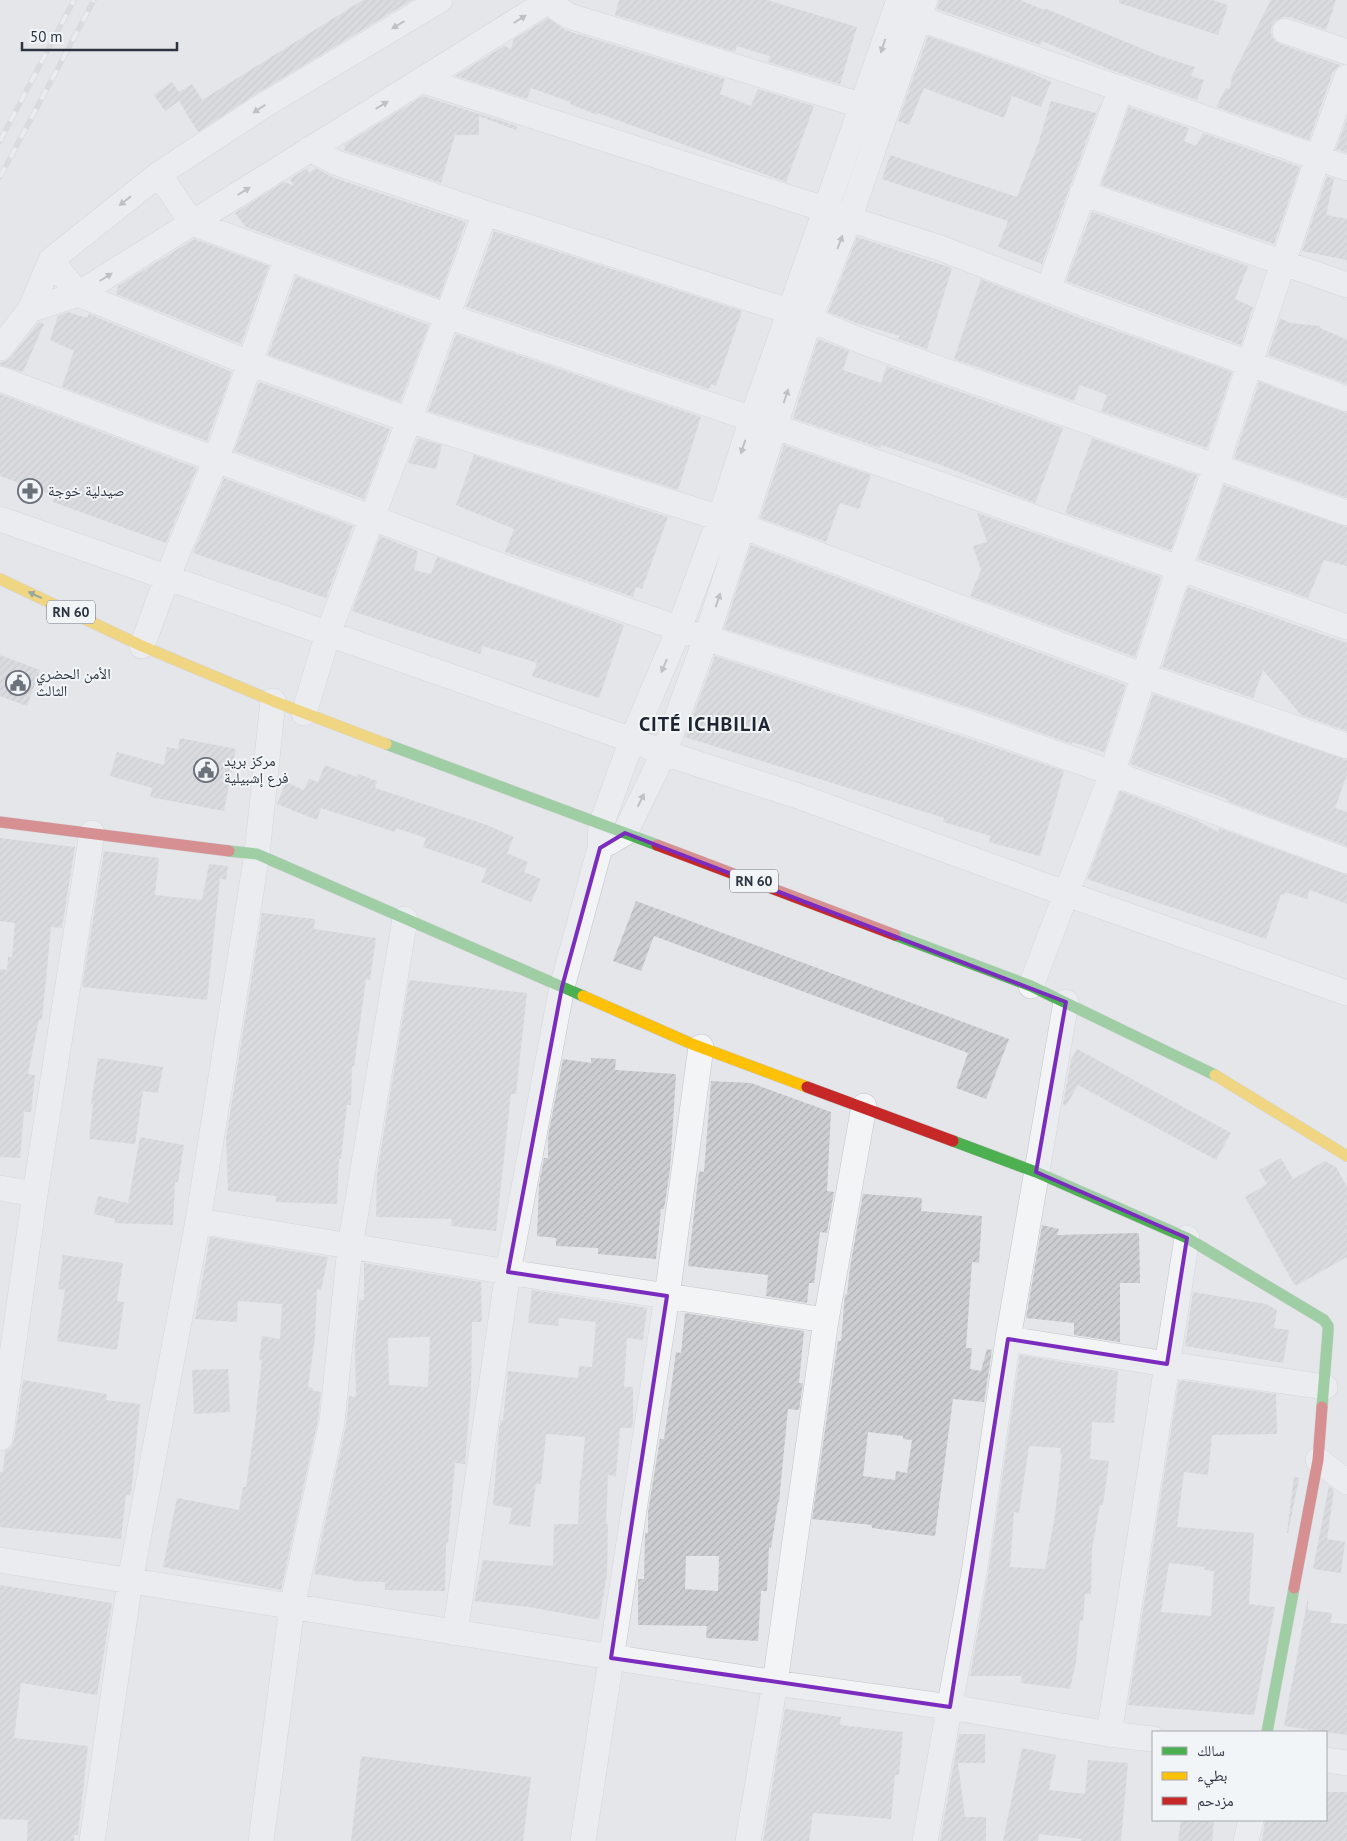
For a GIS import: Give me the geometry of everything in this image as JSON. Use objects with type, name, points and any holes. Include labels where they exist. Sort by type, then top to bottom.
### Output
[{"type":"street","points":[[0,348],[30,310],[51,260],[159,174],[266,104],[440,0]]},
{"type":"street","points":[[30,310],[78,294],[551,0],[558,9],[569,16],[862,106]]},
{"type":"street","points":[[838,214],[862,106],[898,5],[922,9],[1121,88],[1347,168]]},
{"type":"street","points":[[601,837],[625,833],[664,752],[706,638],[752,419],[800,317],[838,214],[922,9]]},
{"type":"street","points":[[1285,32],[1347,52]]},
{"type":"street","points":[[1031,986],[1112,773],[1318,157],[1347,77]]},
{"type":"street","points":[[421,80],[940,248],[1048,290],[1347,400]]},
{"type":"street","points":[[1048,290],[1121,88]]},
{"type":"street","points":[[310,149],[337,163],[800,317],[1024,400],[1347,513]]},
{"type":"street","points":[[159,174],[192,223],[447,316],[776,427],[1347,627]]},
{"type":"street","points":[[1082,193],[1347,285]]},
{"type":"street","points":[[304,713],[328,634],[410,420],[485,213]]},
{"type":"street","points":[[142,646],[167,578],[216,460],[286,257]]},
{"type":"street","points":[[51,260],[78,294],[248,363],[410,420],[731,523],[1144,676],[1347,746]]},
{"type":"street","points":[[455,1632],[508,1272],[562,987],[601,837],[632,740],[680,629],[776,427],[800,317]]},
{"type":"street","points":[[0,379],[509,569],[706,638],[972,724],[1112,773],[1347,861]]},
{"type":"street","points":[[0,519],[664,752],[798,796],[1066,894],[1347,993]]},
{"type":"street","name":"RN 60","points":[[0,579],[142,646],[601,837]]},
{"type":"street","name":"RN 60","points":[[44,613],[142,646]]},
{"type":"street","points":[[92,1841],[130,1581],[198,1221],[257,854],[273,702]]},
{"type":"street","points":[[0,822],[257,854],[700,1046],[1036,1172],[1187,1238],[1324,1320],[1328,1326],[1328,1332],[1318,1460],[1267,1731]]},
{"type":"street","points":[[0,1438],[35,1194],[92,833]]},
{"type":"street","name":"RN 60","points":[[625,833],[1031,986],[1208,1071],[1347,1156]]},
{"type":"street","points":[[261,1841],[292,1607],[332,1422],[350,1247],[405,919]]},
{"type":"street","points":[[925,1841],[974,1573],[1008,1339],[1066,1002]]},
{"type":"street","points":[[583,1841],[667,1296],[700,1046]]},
{"type":"street","points":[[748,1841],[775,1683],[826,1320],[864,1106]]},
{"type":"street","points":[[0,1188],[35,1194]]},
{"type":"street","points":[[198,1221],[508,1272],[826,1320]]},
{"type":"street","points":[[1110,1734],[1187,1238]]},
{"type":"street","points":[[1008,1339],[1325,1386]]},
{"type":"street","points":[[1318,1460],[1347,1482]]},
{"type":"street","points":[[0,1560],[612,1658],[950,1707],[1110,1734],[1152,1739]]},
{"type":"street","points":[[1327,1760],[1347,1763]]},
{"type":"street","points":[[1246,1841],[1251,1821]]},
{"type":"highlighted area","points":[[625,833],[1066,1002],[1036,1172],[1187,1238],[1167,1364],[1008,1339],[950,1707],[611,1658],[667,1296],[508,1272],[562,987],[600,848]]},
{"type":"building","points":[[363,0],[412,0],[259,92],[198,132],[179,101],[165,111],[154,95],[172,82],[179,92],[192,84],[202,100]]},
{"type":"building","points":[[619,0],[767,0],[857,27],[840,84],[768,62],[770,56],[737,46],[735,52],[615,15]]},
{"type":"building","points":[[939,0],[1020,0],[1160,56],[1195,67],[1191,76],[1204,80],[1197,100],[1111,70],[1042,41],[1040,45],[937,9]]},
{"type":"building","points":[[1119,0],[1212,0],[1228,5],[1218,35],[1119,3]]},
{"type":"building","points":[[1271,0],[1336,0],[1326,30],[1290,17],[1283,17],[1275,21],[1271,27],[1271,34],[1274,40],[1280,44],[1340,65],[1333,72],[1309,140],[1216,107],[1226,88],[1230,89],[1232,76]]},
{"type":"building","points":[[548,18],[565,30],[725,79],[720,94],[751,106],[758,89],[814,106],[786,182],[598,113],[597,115],[570,104],[571,102],[531,88],[527,99],[455,76],[504,46],[511,49],[514,39]]},
{"type":"building","points":[[928,36],[1029,72],[1051,82],[1041,107],[1012,96],[1004,118],[924,88],[909,125],[898,121]]},
{"type":"building","points":[[423,96],[517,126],[516,130],[479,116],[479,135],[455,135],[441,183],[343,150],[346,148],[344,145]]},
{"type":"building","points":[[1102,98],[1042,264],[998,247],[1008,221],[882,179],[890,155],[1017,197],[1038,144],[1051,101],[1096,113]]},
{"type":"building","points":[[1129,107],[1189,128],[1184,141],[1196,146],[1203,133],[1300,167],[1274,244],[1101,185]]},
{"type":"building","points":[[1347,119],[1347,153],[1336,149]]},
{"type":"building","points":[[307,168],[309,173],[316,168],[332,177],[466,222],[439,298],[246,227],[235,213],[284,182],[294,186],[290,179]]},
{"type":"building","points":[[1327,176],[1334,179],[1326,215],[1347,219],[1347,260],[1302,251]]},
{"type":"building","points":[[1092,212],[1248,266],[1235,299],[1253,307],[1241,345],[1066,281]]},
{"type":"building","points":[[494,231],[742,311],[716,386],[711,384],[709,389],[466,307]]},
{"type":"building","points":[[857,237],[952,268],[927,349],[898,339],[900,336],[859,324],[828,312]]},
{"type":"building","points":[[194,239],[269,266],[241,344],[116,294],[118,286]]},
{"type":"building","points":[[296,276],[429,325],[400,402],[268,355]]},
{"type":"building","points":[[981,279],[1080,318],[1232,372],[1207,448],[1101,411],[1107,395],[1080,385],[1074,401],[954,359]]},
{"type":"building","points":[[68,312],[87,318],[89,314],[232,372],[207,441],[62,387],[74,351],[50,340],[58,316]]},
{"type":"building","points":[[1280,318],[1290,323],[1320,326],[1320,328],[1347,340],[1347,384],[1268,355]]},
{"type":"building","points":[[39,322],[44,324],[23,372],[0,365],[0,362],[6,361],[11,357]]},
{"type":"building","points":[[456,334],[701,417],[678,490],[428,411]]},
{"type":"building","points":[[818,339],[849,351],[843,370],[881,383],[887,366],[1063,428],[1035,503],[944,466],[881,445],[880,448],[793,418]]},
{"type":"building","points":[[259,382],[390,429],[364,499],[234,451]]},
{"type":"building","points":[[1259,382],[1347,413],[1347,498],[1234,458]]},
{"type":"building","points":[[0,394],[197,468],[166,543],[53,502],[55,496],[0,476]]},
{"type":"building","points":[[418,438],[442,445],[436,469],[408,463]]},
{"type":"building","points":[[1092,438],[1197,475],[1171,550],[1065,513]]},
{"type":"building","points":[[784,445],[871,475],[859,509],[840,503],[826,542],[760,518]]},
{"type":"building","points":[[474,455],[668,517],[642,589],[636,587],[633,597],[505,552],[514,529],[456,505]]},
{"type":"building","points":[[224,478],[353,526],[326,598],[193,553]]},
{"type":"building","points":[[1224,485],[1347,527],[1347,566],[1324,560],[1308,598],[1198,559]]},
{"type":"building","points":[[977,513],[1161,577],[1135,657],[970,596],[981,570],[973,546],[987,542]]},
{"type":"building","points":[[380,536],[418,551],[414,570],[431,574],[437,557],[624,625],[599,698],[532,676],[537,663],[483,646],[480,654],[352,611]]},
{"type":"building","points":[[751,545],[1126,685],[1104,752],[1072,742],[1072,744],[976,710],[724,629]]},
{"type":"building","points":[[1188,587],[1347,643],[1347,731],[1301,715],[1263,670],[1253,698],[1162,667]]},
{"type":"building","name":"الأمن الحضري الثالث","points":[[0,655],[40,670],[27,706],[0,696]]},
{"type":"building","points":[[715,656],[1064,771],[1040,856],[989,842],[991,836],[943,822],[944,818],[685,737]]},
{"type":"building","points":[[1153,694],[1347,760],[1347,775],[1335,808],[1347,812],[1347,846],[1227,801],[1227,799],[1130,764]]},
{"type":"building","name":"مركز بريد فرع إشبيلية","points":[[180,738],[236,749],[224,811],[150,797],[152,788],[110,776],[117,752],[164,765],[167,747],[178,749]]},
{"type":"building","points":[[325,765],[357,777],[358,774],[377,781],[375,788],[487,825],[514,837],[507,853],[528,862],[524,872],[541,879],[531,902],[481,882],[487,869],[423,847],[426,838],[396,828],[395,832],[321,808],[317,820],[277,804],[286,782],[304,790],[309,779],[318,782]]},
{"type":"building","points":[[1120,791],[1198,821],[1218,832],[1219,828],[1347,875],[1347,904],[1310,890],[1307,899],[1286,892],[1284,895],[1281,894],[1266,939],[1087,879]]},
{"type":"building","points":[[0,838],[75,847],[62,928],[51,927],[42,1020],[39,1019],[28,1074],[35,1075],[31,1112],[24,1112],[20,1158],[0,1157],[0,969],[7,970],[8,957],[12,957],[15,923],[0,921]]},
{"type":"building","points":[[104,851],[159,858],[155,895],[202,900],[209,864],[228,866],[226,880],[220,878],[207,1000],[82,987]]},
{"type":"building","points":[[636,901],[1009,1039],[986,1099],[956,1088],[968,1053],[654,936],[641,971],[613,961]]},
{"type":"building","points":[[262,913],[315,919],[314,929],[376,938],[370,980],[366,979],[354,1067],[352,1066],[351,1105],[347,1105],[341,1159],[339,1159],[337,1204],[276,1202],[276,1196],[228,1191],[226,1138]]},
{"type":"building","points":[[409,980],[527,993],[516,1094],[511,1094],[496,1231],[451,1226],[452,1219],[376,1217],[377,1173]]},
{"type":"building","points":[[1077,1049],[1231,1133],[1216,1160],[1078,1085],[1066,1106],[1063,1104],[1071,1060]]},
{"type":"building","points":[[98,1058],[163,1067],[158,1093],[143,1091],[135,1144],[89,1139],[93,1104],[91,1104]]},
{"type":"building","points":[[591,1058],[616,1059],[615,1070],[676,1074],[670,1170],[664,1209],[661,1209],[656,1259],[598,1254],[598,1248],[556,1246],[556,1238],[537,1236],[539,1184],[544,1158],[548,1158],[548,1136],[563,1059],[591,1063]]},
{"type":"building","points":[[711,1081],[751,1083],[831,1112],[827,1191],[834,1192],[827,1233],[820,1232],[814,1283],[809,1283],[807,1303],[766,1296],[768,1275],[688,1266],[699,1171],[704,1172]]},
{"type":"building","points":[[140,1137],[184,1145],[178,1182],[175,1182],[173,1225],[114,1223],[115,1219],[94,1214],[98,1196],[128,1203]]},
{"type":"building","points":[[1281,1158],[1293,1179],[1325,1161],[1336,1167],[1347,1187],[1347,1257],[1297,1285],[1294,1284],[1245,1197],[1267,1184],[1259,1170]]},
{"type":"building","points":[[863,1194],[922,1198],[921,1211],[982,1216],[979,1263],[972,1262],[966,1348],[972,1348],[970,1369],[981,1371],[987,1349],[992,1350],[984,1402],[953,1399],[935,1536],[872,1528],[872,1525],[812,1519],[838,1341],[841,1341],[845,1294],[847,1295]],"holes":[[[868,1432],[903,1436],[903,1439],[912,1440],[907,1473],[896,1471],[895,1480],[863,1476]]]},
{"type":"building","points":[[1042,1225],[1059,1229],[1057,1235],[1139,1234],[1140,1283],[1120,1283],[1120,1342],[1074,1335],[1074,1323],[1026,1318]]},
{"type":"building","points":[[210,1237],[328,1257],[321,1290],[317,1289],[315,1337],[308,1387],[321,1392],[318,1420],[281,1590],[163,1567],[177,1498],[239,1510],[243,1487],[246,1487],[257,1410],[262,1360],[259,1359],[262,1336],[280,1339],[282,1304],[238,1301],[237,1322],[195,1319]]},
{"type":"building","points":[[63,1255],[123,1263],[117,1301],[124,1302],[117,1350],[57,1341],[65,1290],[58,1289]]},
{"type":"building","points":[[364,1263],[481,1282],[482,1322],[472,1322],[471,1392],[465,1464],[455,1463],[448,1543],[446,1543],[445,1591],[385,1590],[385,1582],[353,1581],[314,1574],[346,1425],[349,1396],[356,1397],[355,1346],[359,1300],[364,1300]],"holes":[[[430,1337],[428,1387],[389,1385],[388,1338]]]},
{"type":"building","points":[[532,1290],[647,1308],[643,1340],[627,1338],[624,1387],[633,1387],[633,1421],[632,1428],[620,1428],[616,1476],[608,1475],[606,1524],[608,1524],[607,1574],[599,1620],[529,1607],[474,1601],[483,1560],[553,1566],[554,1524],[578,1524],[580,1479],[585,1437],[546,1434],[541,1484],[536,1484],[530,1527],[509,1524],[512,1508],[493,1505],[499,1429],[501,1420],[503,1420],[508,1371],[578,1378],[579,1366],[592,1367],[596,1322],[559,1318],[558,1326],[528,1323]]},
{"type":"building","points":[[1193,1292],[1266,1304],[1277,1310],[1274,1328],[1289,1330],[1283,1363],[1185,1346]]},
{"type":"building","points":[[685,1313],[804,1331],[799,1383],[803,1383],[799,1410],[788,1409],[779,1502],[771,1548],[769,1547],[767,1591],[761,1591],[758,1641],[706,1638],[707,1626],[638,1625],[638,1579],[644,1579],[645,1533],[648,1533],[648,1511],[660,1439],[664,1439],[676,1352],[681,1353]],"holes":[[[686,1556],[719,1556],[718,1591],[685,1589]]]},
{"type":"building","points":[[1020,1355],[1118,1371],[1114,1423],[1092,1422],[1090,1459],[1109,1461],[1103,1505],[1100,1505],[1092,1549],[1091,1594],[1085,1594],[1083,1621],[1080,1620],[1076,1662],[1070,1689],[1021,1683],[1022,1676],[970,1676],[988,1575]],"holes":[[[1029,1446],[1061,1448],[1060,1454],[1062,1454],[1055,1515],[1045,1569],[1010,1567],[1014,1512],[1019,1513]]]},
{"type":"building","points":[[228,1369],[230,1412],[194,1414],[192,1370]]},
{"type":"building","points":[[23,1380],[107,1394],[106,1400],[140,1404],[131,1495],[126,1495],[121,1539],[0,1527],[0,1472],[3,1472],[5,1451],[11,1447],[14,1440]]},
{"type":"building","points":[[1179,1380],[1276,1394],[1277,1434],[1212,1435],[1208,1475],[1184,1472],[1177,1527],[1254,1533],[1249,1604],[1275,1607],[1254,1715],[1128,1705]],"holes":[[[1169,1563],[1205,1567],[1204,1570],[1214,1571],[1211,1616],[1161,1612]]]},
{"type":"building","points":[[1294,1477],[1299,1478],[1287,1533]]},
{"type":"building","points":[[1329,1486],[1334,1490],[1327,1539],[1345,1542],[1341,1573],[1313,1569]]},
{"type":"building","points":[[0,1585],[112,1603],[97,1695],[21,1683],[14,1738],[88,1746],[78,1835],[74,1835],[74,1841],[27,1841],[28,1820],[0,1819]]},
{"type":"building","points":[[1308,1597],[1308,1610],[1332,1613],[1331,1623],[1347,1624],[1347,1735],[1284,1726]]},
{"type":"building","points":[[785,1709],[841,1717],[840,1725],[903,1732],[899,1775],[895,1775],[891,1819],[813,1813],[809,1841],[763,1841]]},
{"type":"building","points":[[959,1734],[985,1734],[985,1763],[958,1763],[965,1817],[986,1817],[986,1841],[940,1841]]},
{"type":"building","points":[[1022,1748],[1056,1755],[1049,1790],[1085,1794],[1088,1760],[1128,1763],[1121,1841],[1081,1841],[1081,1839],[1039,1834],[1038,1841],[1003,1841]]},
{"type":"building","points":[[361,1756],[531,1777],[523,1841],[351,1841]]},
{"type":"building","points":[[1327,1792],[1347,1792],[1347,1841],[1262,1841],[1265,1821],[1327,1821]]},
{"type":"building","points":[[1181,1821],[1214,1821],[1212,1841],[1178,1841]]},
{"type":"railway","points":[[0,141],[74,0]]},
{"type":"railway","points":[[0,177],[94,0]]},
{"type":"traffic: fast","points":[[386,744],[657,845]]},
{"type":"traffic: fast","points":[[229,851],[257,854],[583,996]]},
{"type":"traffic: fast","points":[[895,935],[1031,986],[1215,1075]]},
{"type":"traffic: fast","points":[[953,1141],[1036,1172],[1187,1238],[1324,1320],[1328,1326],[1328,1332],[1322,1407]]},
{"type":"traffic: fast","points":[[1267,1731],[1294,1588]]},
{"type":"traffic: slow","points":[[0,579],[142,646],[273,701],[386,744]]},
{"type":"traffic: slow","points":[[583,996],[692,1044],[807,1087]]},
{"type":"traffic: slow","points":[[1215,1075],[1347,1156]]},
{"type":"traffic: jam","points":[[0,822],[229,851]]},
{"type":"traffic: jam","points":[[657,845],[895,935]]},
{"type":"traffic: jam","points":[[807,1087],[953,1141]]},
{"type":"traffic: jam","points":[[1294,1588],[1318,1460],[1322,1407]]},
{"type":"place","name":"صيدلية خوجة","points":[[30,491]]},
{"type":"place","name":"الأمن الحضري الثالث","points":[[18,683]]},
{"type":"place","name":"مركز بريد فرع إشبيلية","points":[[206,770]]},
{"type":"district","name":"CITÉ ICHBILIA","points":[[705,724]]}]
